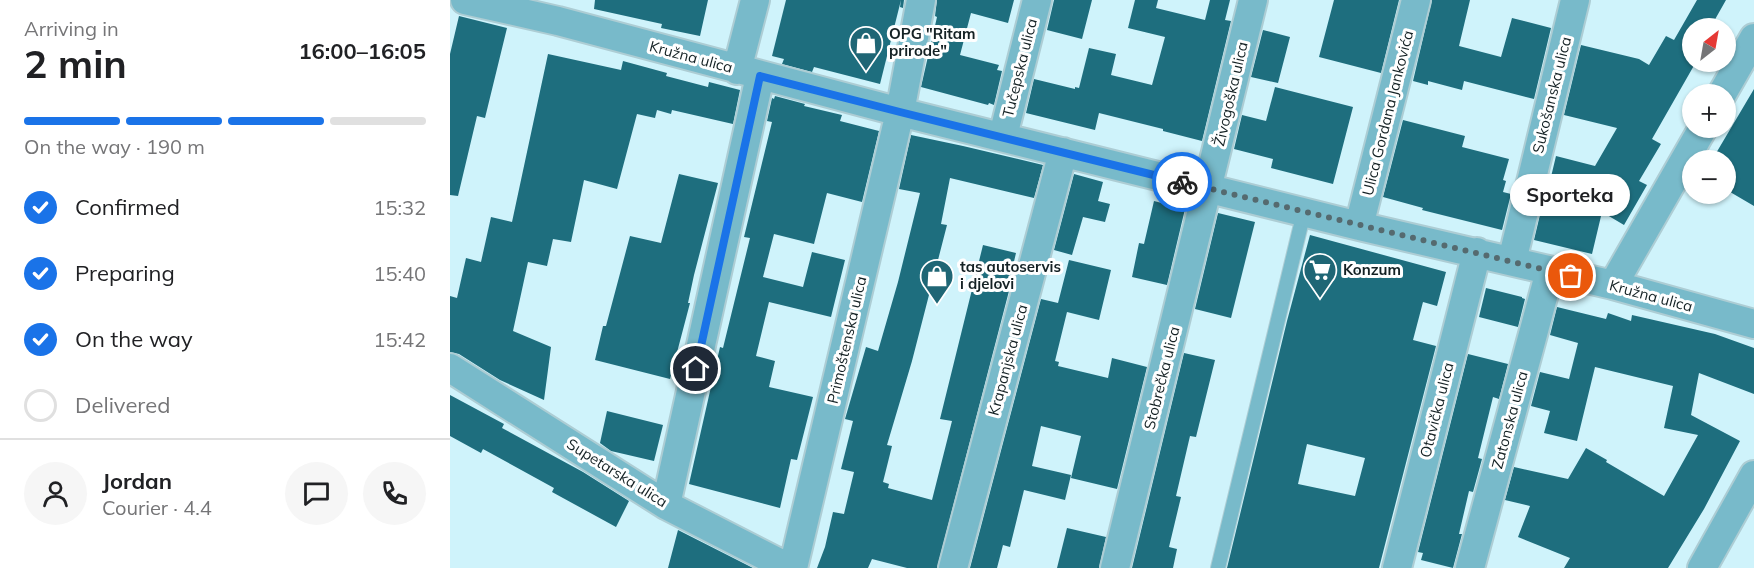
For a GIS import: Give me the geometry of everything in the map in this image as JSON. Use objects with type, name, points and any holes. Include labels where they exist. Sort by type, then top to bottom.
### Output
[{"type":"street","points":[[450,20],[456,0]]},
{"type":"street","name":"Kružna ulica","points":[[465,0],[560,10],[749,73],[1359,226],[1613,285],[1754,324]]},
{"type":"street","points":[[666,505],[749,73],[755,0]]},
{"type":"street","name":"Primoštenska ulica","points":[[791,568],[900,112],[921,0]]},
{"type":"street","name":"Tučepska ulica","points":[[1003,136],[1037,0]]},
{"type":"street","name":"Živogoška ulica","points":[[1208,188],[1253,0]]},
{"type":"street","name":"Ulica Gordana Jankovića","points":[[1359,226],[1416,0]]},
{"type":"street","name":"Sukošanska ulica","points":[[1512,261],[1575,0]]},
{"type":"street","points":[[1728,84],[1754,38]]},
{"type":"street","points":[[1613,285],[1697,138]]},
{"type":"street","name":"Krapanjska ulica","points":[[953,568],[1063,152]]},
{"type":"street","name":"Stobrečka ulica","points":[[1115,568],[1208,188]]},
{"type":"street","name":"Otavička ulica","points":[[1397,568],[1477,252]]},
{"type":"street","name":"Zatonska ulica","points":[[1470,568],[1550,271]]},
{"type":"street","name":"Supetarska ulica","points":[[450,368],[666,505],[791,568]]},
{"type":"street","points":[[1702,568],[1754,476]]},
{"type":"lane","points":[[1218,568],[1304,212]]},
{"type":"building","points":[[595,0],[708,0],[700,36],[661,28],[662,24],[594,9]]},
{"type":"building","points":[[786,0],[901,0],[880,84],[814,67],[812,72],[782,64],[784,59],[772,56]]},
{"type":"building","points":[[901,0],[904,0],[903,8],[900,7]]},
{"type":"building","points":[[937,0],[1014,0],[1008,23],[971,13],[960,55],[999,65],[997,70],[1002,71],[994,105],[921,87],[937,17],[935,16]]},
{"type":"building","points":[[1054,0],[1092,0],[1082,39],[1047,30]]},
{"type":"building","points":[[1135,0],[1158,0],[1156,8],[1205,20],[1210,0],[1230,0],[1225,20],[1231,21],[1202,141],[1099,113],[1095,130],[1026,113],[1034,79],[1079,88],[1089,48],[1116,54],[1111,75],[1152,85],[1165,37],[1128,28]]},
{"type":"building","points":[[1334,0],[1399,0],[1381,73],[1319,57]]},
{"type":"building","points":[[1432,0],[1470,0],[1459,46],[1501,57],[1512,18],[1551,28],[1534,99],[1464,81],[1462,90],[1428,81],[1428,85],[1413,81]]},
{"type":"building","points":[[1697,0],[1726,0],[1716,18],[1687,18]]},
{"type":"building","points":[[459,16],[507,28],[485,118],[477,116],[458,196],[450,195],[450,54]]},
{"type":"building","points":[[1682,26],[1682,72],[1690,72],[1652,139],[1661,144],[1639,181],[1647,185],[1624,225],[1602,212],[1592,254],[1534,240],[1556,156],[1595,166],[1617,128],[1564,115],[1581,45],[1639,59],[1649,65],[1666,36],[1674,40]]},
{"type":"building","points":[[1263,30],[1290,37],[1278,83],[1251,77]]},
{"type":"building","points":[[548,54],[621,70],[623,61],[708,87],[709,82],[740,90],[733,124],[672,110],[671,114],[657,110],[655,118],[637,114],[617,189],[584,180],[571,242],[553,239],[547,266],[528,262],[513,331],[551,347],[544,400],[500,380],[459,354],[450,352],[450,296],[457,298],[466,258],[481,262],[491,217],[512,222]]},
{"type":"building","points":[[1275,87],[1353,107],[1333,184],[1271,168],[1273,159],[1234,149],[1242,115],[1266,121]]},
{"type":"building","points":[[1754,89],[1754,206],[1736,195],[1736,150],[1718,150],[1725,138],[1736,138],[1736,119]]},
{"type":"building","points":[[775,96],[842,115],[840,121],[879,131],[862,202],[827,193],[814,244],[774,234],[763,277],[803,287],[812,252],[845,260],[831,317],[769,302],[756,356],[775,361],[769,387],[813,397],[797,460],[791,459],[780,508],[689,484],[720,347],[723,348],[750,238],[744,237],[772,122],[767,121],[772,98],[774,99]]},
{"type":"building","points":[[1403,120],[1465,136],[1462,147],[1509,159],[1503,180],[1506,181],[1503,192],[1511,194],[1502,230],[1422,210],[1423,208],[1383,197]]},
{"type":"building","points":[[911,135],[1043,165],[1034,198],[950,178],[941,224],[947,225],[912,361],[887,445],[892,446],[883,482],[889,484],[888,488],[932,500],[952,421],[940,419],[983,245],[1016,253],[1007,291],[1009,291],[937,568],[907,568],[872,559],[868,568],[817,568],[825,547],[833,512],[844,514],[854,472],[841,469],[853,421],[845,419],[866,347],[878,351],[920,193],[899,189]]},
{"type":"building","points":[[679,174],[718,183],[670,379],[595,360],[630,236],[661,243]]},
{"type":"building","points":[[1074,174],[1103,182],[1098,201],[1110,204],[1105,222],[1083,217],[1072,255],[1054,250]]},
{"type":"building","points":[[1154,201],[1185,209],[1167,285],[1132,277],[1139,243],[1144,244]]},
{"type":"building","points":[[1218,213],[1255,222],[1231,318],[1195,309]]},
{"type":"building","points":[[1310,235],[1446,272],[1437,306],[1423,302],[1413,340],[1436,346],[1379,568],[1227,568]],"holes":[[[1307,444],[1365,458],[1355,496],[1298,484]]]},
{"type":"building","points":[[1069,260],[1111,270],[1099,320],[1067,312],[1055,361],[1059,362],[1058,366],[1108,378],[1112,358],[1147,367],[1117,489],[1071,478],[1081,436],[1041,426],[1032,466],[1071,475],[1065,500],[1024,490],[1010,547],[1003,545],[997,568],[970,568],[1041,299],[1058,303]]},
{"type":"building","points":[[1486,288],[1525,299],[1518,327],[1479,317]]},
{"type":"building","points":[[1557,307],[1606,319],[1608,313],[1631,321],[1632,315],[1715,334],[1754,348],[1754,394],[1699,373],[1691,415],[1740,441],[1704,509],[1668,568],[1564,568],[1570,558],[1518,537],[1530,506],[1505,500],[1514,467],[1568,479],[1586,448],[1664,496],[1698,435],[1664,428],[1673,386],[1595,367],[1577,441],[1544,433],[1550,411],[1531,406],[1540,372],[1569,379],[1578,343],[1550,335]]},
{"type":"building","points":[[1184,353],[1215,360],[1196,437],[1190,436],[1176,496],[1181,497],[1169,547],[1177,549],[1173,568],[1132,568]]},
{"type":"building","points":[[1468,354],[1508,364],[1499,399],[1493,397],[1478,458],[1482,459],[1473,492],[1469,491],[1459,534],[1462,534],[1453,568],[1421,560],[1423,553],[1418,552]]},
{"type":"building","points":[[450,395],[504,424],[502,428],[583,472],[629,501],[616,527],[552,492],[554,488],[483,449],[481,453],[450,436]]},
{"type":"building","points":[[607,411],[663,425],[654,461],[611,451],[600,443]]},
{"type":"building","points":[[1067,528],[1106,537],[1099,568],[1057,568]]},
{"type":"building","points":[[678,530],[753,568],[668,568]]},
{"type":"way so far","points":[[1182,182],[1571,276]]},
{"type":"place","name":"OPG \"Ritam prirode\"","points":[[866,72]]},
{"type":"place","name":"Sporteka","points":[[1571,276]]},
{"type":"place","name":"Konzum","points":[[1320,299]]},
{"type":"place","name":"tas autoservis i djelovi","points":[[937,305]]},
{"type":"route","points":[[696,369],[760,76],[1182,182]]}]
